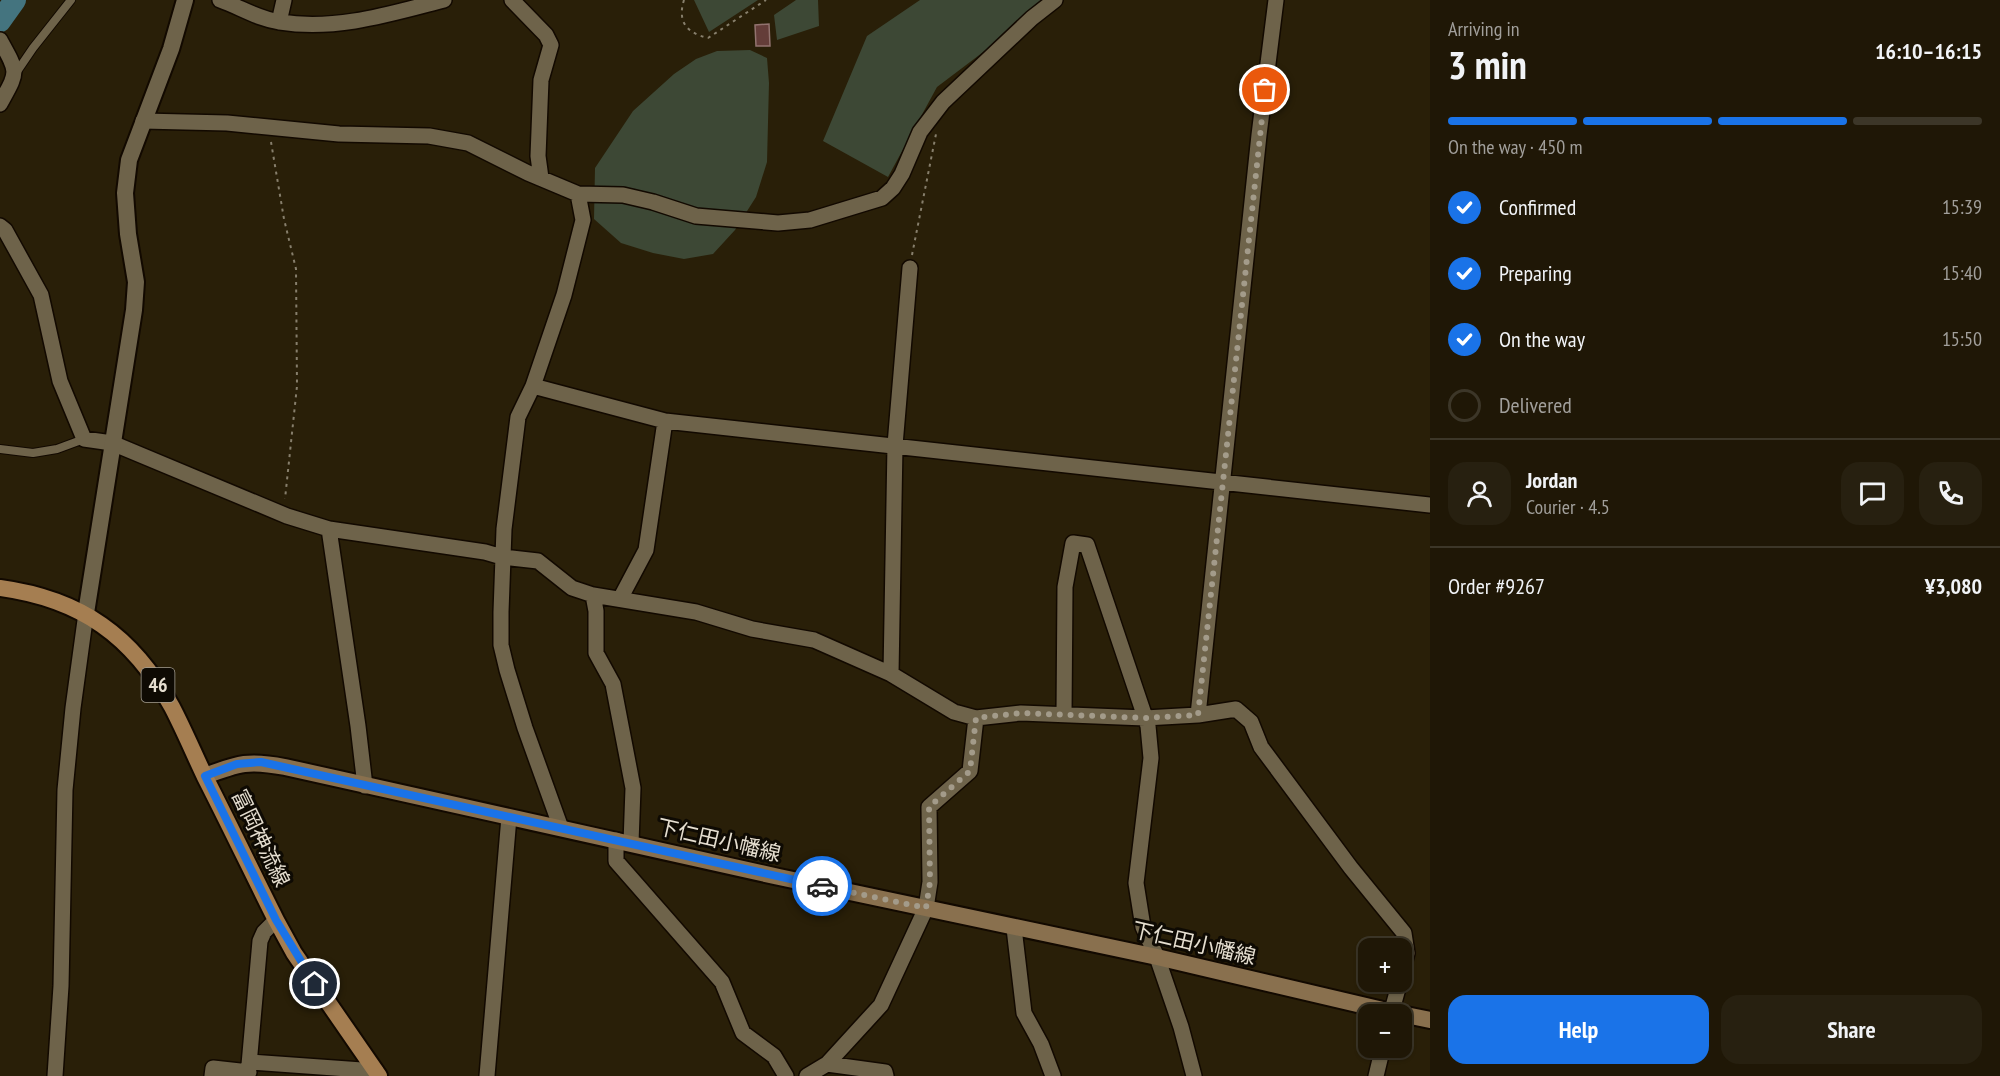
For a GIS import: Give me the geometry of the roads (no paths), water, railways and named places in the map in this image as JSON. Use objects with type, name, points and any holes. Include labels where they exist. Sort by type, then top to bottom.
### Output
[{"type":"main road","name":"富岡神流線","points":[[0,588],[36,595],[86,613],[122,641],[146,667],[172,707],[276,920],[294,952],[377,1074]]},
{"type":"main road","name":"下仁田小幡線","points":[[205,776],[237,764],[261,762],[1014,928],[1157,957],[1358,1005]]},
{"type":"main road","name":"下仁田小幡線","points":[[1412,1017],[1430,1020]]},
{"type":"street","points":[[55,1076],[61,986],[65,790],[73,708],[134,310],[135,291],[125,193],[129,160],[171,49],[185,0]]},
{"type":"street","points":[[219,0],[255,16],[279,22],[320,25],[351,23],[444,0]]},
{"type":"street","points":[[279,22],[284,0]]},
{"type":"street","points":[[512,0],[546,35],[551,45],[541,80],[538,156],[541,178]]},
{"type":"street","points":[[143,121],[227,123],[339,134],[429,136],[468,143],[578,194],[623,195],[696,216],[778,223],[810,220],[882,198],[902,174],[920,132],[943,102],[1032,18],[1055,0]]},
{"type":"street","points":[[1198,715],[1259,135],[1276,0]]},
{"type":"street","points":[[0,40],[14,69],[13,83],[0,104]]},
{"type":"street","points":[[561,828],[525,728],[501,645],[502,557],[518,417],[533,386],[564,295],[583,220],[578,194]]},
{"type":"street","points":[[0,226],[41,295],[60,381],[84,439],[112,443],[283,514],[329,529],[538,561],[572,588],[593,596],[696,612],[752,629],[814,640],[891,674],[954,712],[976,718],[1021,713],[1145,718],[1236,710],[1251,722],[1262,747],[1351,868],[1404,933],[1405,938]]},
{"type":"street","points":[[891,674],[895,445],[910,268]]},
{"type":"street","points":[[533,386],[665,421],[1430,505]]},
{"type":"street","points":[[620,599],[646,550],[665,421]]},
{"type":"street","points":[[329,529],[358,726],[364,786]]},
{"type":"street","points":[[1064,715],[1065,587],[1073,543],[1087,544],[1145,718],[1151,758],[1137,883],[1143,927],[1157,957],[1181,1027],[1194,1076]]},
{"type":"street","points":[[593,596],[596,611],[596,653],[613,684],[633,788],[623,842],[616,861],[722,982],[743,1033],[774,1056],[786,1076]]},
{"type":"street","points":[[807,1076],[826,1064],[881,1005],[926,908],[930,882],[929,807],[970,771],[976,718]]},
{"type":"street","points":[[487,1076],[509,817]]},
{"type":"street","points":[[249,1070],[260,941],[264,932],[276,920]]},
{"type":"street","points":[[1014,928],[1024,1013],[1041,1044],[1053,1076]]},
{"type":"street","points":[[1376,1076],[1380,1058]]},
{"type":"street","points":[[826,1064],[885,1072],[886,1076]]},
{"type":"street","points":[[212,1076],[213,1068],[377,1074]]},
{"type":"lane","points":[[14,69],[71,0]]},
{"type":"lane","points":[[0,449],[33,453],[57,449],[84,439]]},
{"type":"waterway","points":[[0,21],[15,0]]}]
